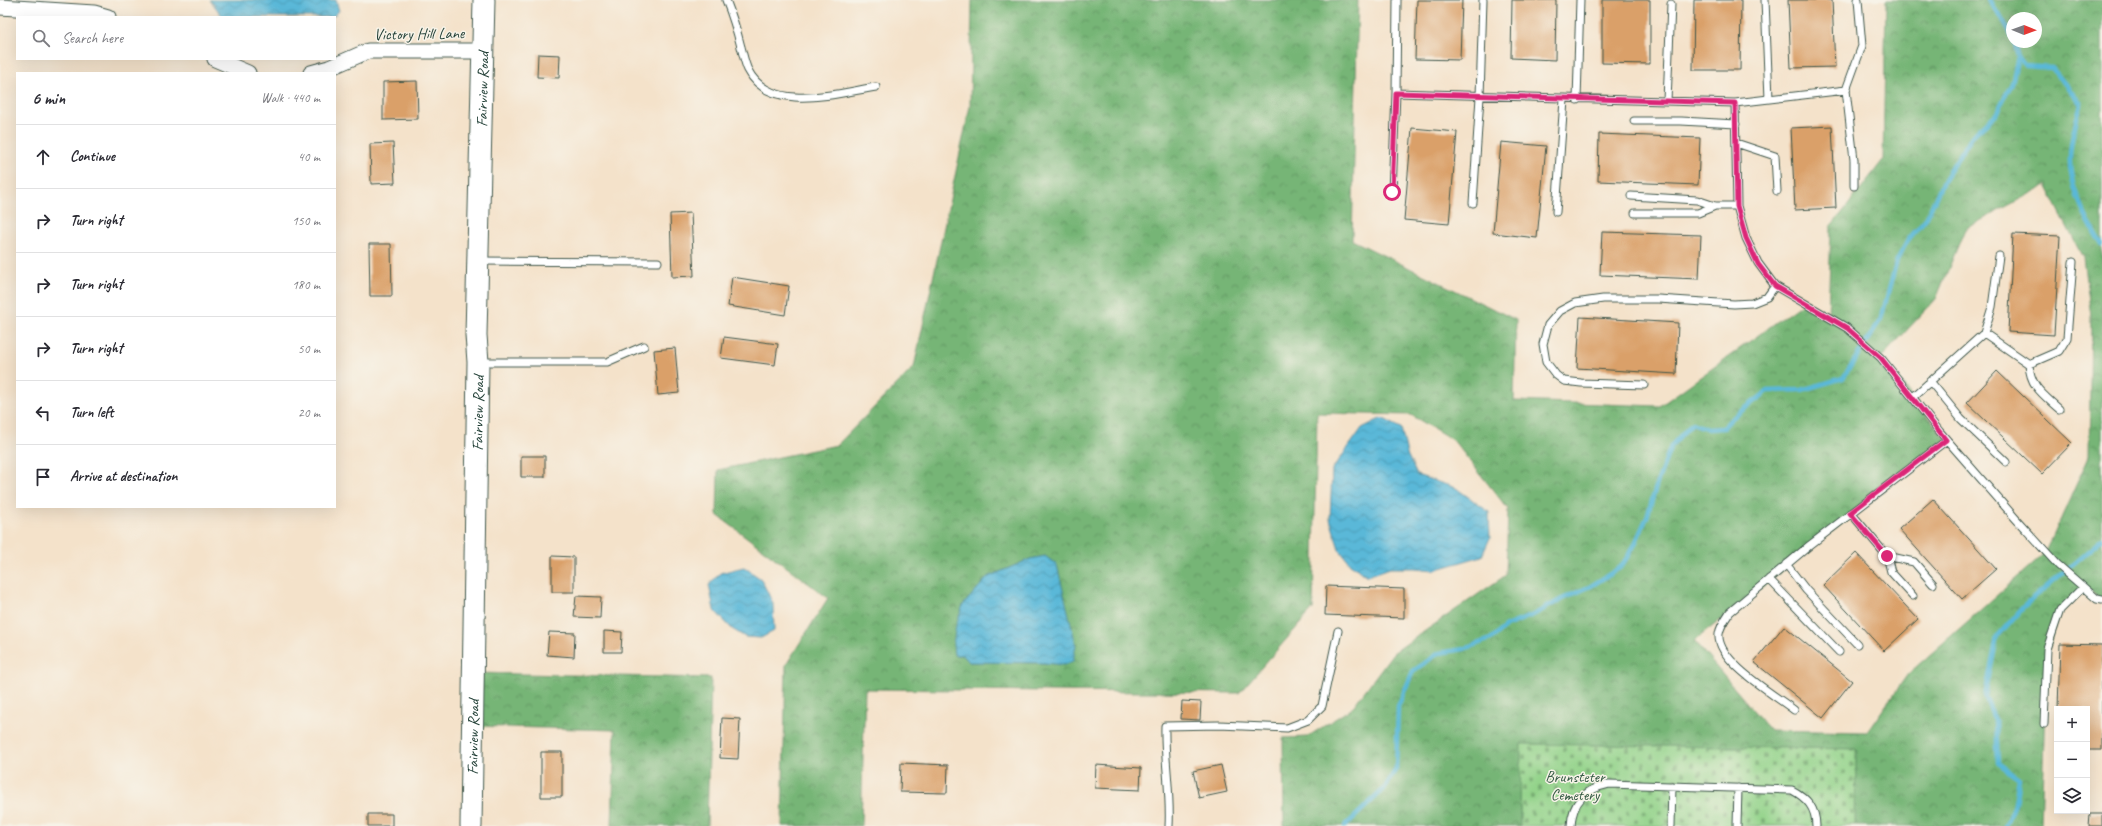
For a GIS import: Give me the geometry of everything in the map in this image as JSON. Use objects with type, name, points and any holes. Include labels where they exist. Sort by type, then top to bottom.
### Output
[{"type":"street","name":"Fairview Road","points":[[471,826],[478,362],[476,335],[484,0]]},
{"type":"street","points":[[0,7],[94,13],[104,16]]},
{"type":"street","name":"Victory Hill Lane","points":[[315,72],[329,68],[368,51],[483,51]]},
{"type":"street","points":[[216,60],[246,72]]},
{"type":"lane","points":[[726,0],[734,20],[748,71],[765,90],[784,97],[816,96],[876,87]]},
{"type":"lane","points":[[1392,192],[1396,93],[1397,0]]},
{"type":"lane","points":[[1473,202],[1480,96],[1483,0]]},
{"type":"lane","points":[[1577,100],[1580,0]]},
{"type":"lane","points":[[1765,0],[1769,99]]},
{"type":"lane","points":[[1854,186],[1854,160],[1846,90],[1862,46],[1858,0]]},
{"type":"lane","points":[[1667,101],[1671,4]]},
{"type":"lane","points":[[1396,93],[1564,100],[1735,103],[1846,90]]},
{"type":"lane","points":[[1556,212],[1564,100]]},
{"type":"lane","points":[[1735,103],[1737,206],[1746,238],[1758,264],[1775,286],[1847,328],[1881,358],[1946,440],[2058,565],[2097,599],[2102,600]]},
{"type":"lane","points":[[1634,121],[1681,121],[1736,124]]},
{"type":"lane","points":[[1736,143],[1775,156],[1777,191]]},
{"type":"lane","points":[[1631,196],[1696,200],[1715,206],[1737,206]]},
{"type":"lane","points":[[1635,213],[1698,213],[1715,206]]},
{"type":"lane","points":[[1913,397],[1984,333],[1992,307],[1999,256]]},
{"type":"lane","points":[[478,261],[658,262]]},
{"type":"lane","points":[[2030,364],[2059,351],[2067,338],[2073,262]]},
{"type":"lane","points":[[1644,385],[1582,383],[1564,380],[1556,375],[1546,362],[1543,344],[1548,325],[1560,311],[1575,302],[1603,299],[1658,299],[1734,304],[1752,303],[1767,297],[1775,286]]},
{"type":"lane","points":[[1984,333],[2030,364]]},
{"type":"lane","points":[[478,362],[607,362],[644,346]]},
{"type":"lane","points":[[2030,364],[2030,373],[2035,387],[2059,409]]},
{"type":"lane","points":[[1930,381],[1961,419],[2006,462]]},
{"type":"lane","points":[[1794,710],[1733,664],[1721,647],[1719,634],[1730,612],[1769,578],[1850,513],[1946,440]]},
{"type":"lane","points":[[1850,513],[1887,556],[1891,572],[1913,596]]},
{"type":"lane","points":[[1887,556],[1914,562],[1934,584]]},
{"type":"lane","points":[[1786,564],[1806,590],[1858,644]]},
{"type":"lane","points":[[1769,578],[1839,652]]},
{"type":"lane","points":[[2044,724],[2047,649],[2060,610],[2083,586]]},
{"type":"lane","points":[[1169,826],[1170,811],[1164,755],[1165,726],[1219,725],[1287,728],[1308,720],[1322,706],[1338,631]]},
{"type":"lane","points":[[1571,826],[1576,804],[1583,794],[1597,787],[1609,784],[1792,790],[1804,796],[1814,809],[1816,826]]},
{"type":"lane","points":[[1671,826],[1672,786]]},
{"type":"lane","points":[[1737,826],[1738,788]]},
{"type":"green space","points":[[972,0],[1358,0],[1352,240],[1516,320],[1514,401],[1660,406],[1803,303],[1828,317],[1831,227],[1883,160],[1886,0],[2102,0],[2102,600],[2083,587],[2060,610],[2047,649],[2041,826],[1855,826],[1856,749],[1521,744],[1520,826],[1284,826],[1283,738],[1307,737],[1352,708],[1393,653],[1506,575],[1508,509],[1453,440],[1411,415],[1317,413],[1313,609],[1239,693],[865,689],[861,826],[782,826],[786,665],[828,598],[717,515],[718,470],[837,445],[914,367],[970,106]],"holes":[[[2046,185],[2083,258],[2091,316],[2089,456],[2046,552],[1908,674],[1867,732],[1770,730],[1694,641],[1947,440],[1881,358],[1936,299],[1965,229]],[[1045,556],[1057,565],[1060,579],[1064,665],[1044,663],[969,662],[963,655],[954,655],[963,605],[988,577],[1030,559]]]},
{"type":"green space","points":[[473,673],[711,678],[707,826],[612,826],[615,730],[472,726]]},
{"type":"green space","name":"Brunsteter Cemetery","points":[[1521,744],[1856,749],[1855,826],[1520,826]]},
{"type":"water","points":[[210,0],[336,0],[339,11],[333,16],[222,16]]},
{"type":"water","points":[[1382,418],[1401,428],[1407,454],[1417,475],[1456,488],[1489,512],[1490,538],[1482,556],[1434,570],[1390,568],[1367,576],[1350,564],[1339,549],[1330,519],[1332,470],[1362,428]]},
{"type":"water","points":[[1045,556],[1057,565],[1076,645],[1073,661],[1064,665],[1044,663],[969,662],[963,655],[954,655],[953,645],[956,625],[963,605],[988,577],[1030,559]]},
{"type":"water","points":[[744,567],[761,579],[773,603],[774,631],[761,638],[745,637],[732,629],[714,610],[709,585],[720,573]]},
{"type":"building","points":[[1417,0],[1462,0],[1460,60],[1415,59]]},
{"type":"building","points":[[1512,0],[1556,0],[1555,60],[1511,58]]},
{"type":"building","points":[[1602,0],[1650,0],[1650,64],[1602,63]]},
{"type":"building","points":[[1694,0],[1741,0],[1740,70],[1693,70]]},
{"type":"building","points":[[1788,0],[1832,0],[1835,67],[1791,68]]},
{"type":"building","points":[[538,54],[560,55],[559,78],[537,77]]},
{"type":"building","points":[[417,81],[418,119],[383,120],[383,82]]},
{"type":"building","points":[[1832,126],[1836,208],[1795,210],[1791,128]]},
{"type":"building","points":[[1412,128],[1457,132],[1449,224],[1404,220]]},
{"type":"building","points":[[1599,134],[1700,138],[1698,185],[1598,181]]},
{"type":"building","points":[[1501,142],[1546,146],[1537,238],[1493,233]]},
{"type":"building","points":[[393,143],[395,183],[371,184],[370,144]]},
{"type":"building","points":[[691,213],[694,276],[672,277],[670,214]]},
{"type":"building","points":[[1602,232],[1701,235],[1699,279],[1600,275]]},
{"type":"building","points":[[2013,234],[2060,236],[2054,335],[2008,332]]},
{"type":"building","points":[[369,244],[391,244],[392,296],[370,296]]},
{"type":"building","points":[[732,277],[789,286],[785,315],[728,306]]},
{"type":"building","points":[[1580,317],[1678,323],[1676,374],[1577,368]]},
{"type":"building","points":[[724,337],[778,344],[775,365],[721,358]]},
{"type":"building","points":[[675,348],[679,393],[658,395],[654,350]]},
{"type":"building","points":[[1997,371],[2072,443],[2042,474],[1967,403]]},
{"type":"building","points":[[521,456],[545,456],[545,477],[521,477]]},
{"type":"building","points":[[1933,499],[1996,569],[1962,599],[1899,529]]},
{"type":"building","points":[[1856,553],[1918,619],[1884,651],[1823,585]]},
{"type":"building","points":[[552,556],[574,557],[574,592],[552,592]]},
{"type":"building","points":[[1326,586],[1404,589],[1404,618],[1325,615]]},
{"type":"building","points":[[576,596],[601,597],[600,618],[574,617]]},
{"type":"building","points":[[1784,626],[1852,681],[1823,718],[1754,662]]},
{"type":"building","points":[[604,631],[622,632],[621,652],[604,652]]},
{"type":"building","points":[[549,632],[575,633],[574,657],[547,655]]},
{"type":"building","points":[[2060,644],[2102,645],[2102,750],[2090,750],[2090,706],[2058,706]]},
{"type":"building","points":[[1182,701],[1201,702],[1200,720],[1181,719]]},
{"type":"building","points":[[722,718],[740,719],[738,759],[720,758]]},
{"type":"building","points":[[541,752],[562,752],[562,797],[541,797]]},
{"type":"building","points":[[901,763],[948,765],[947,793],[900,792]]},
{"type":"building","points":[[1096,765],[1141,768],[1140,790],[1095,788]]},
{"type":"building","points":[[1221,765],[1227,792],[1199,798],[1193,771]]},
{"type":"building","points":[[368,814],[392,814],[392,826],[368,826]]},
{"type":"building","points":[[2090,814],[2102,814],[2102,826],[2089,826]]},
{"type":"waterway","points":[[1988,0],[1999,13],[2006,25]]},
{"type":"waterway","points":[[1345,826],[1384,789],[1396,769],[1398,706],[1413,671],[1439,653],[1464,649],[1491,639],[1506,626],[1533,615],[1562,599],[1591,586],[1621,567],[1634,546],[1647,517],[1658,480],[1671,446],[1692,423],[1708,429],[1723,428],[1731,419],[1768,391],[1802,390],[1843,378],[1881,319],[1897,260],[1908,240],[1927,217],[1944,179],[1972,136],[1996,114],[2012,83],[2018,56],[2016,48]]},
{"type":"waterway","points":[[2018,56],[2025,66],[2052,68],[2081,104],[2071,143],[2070,167],[2075,191],[2090,225],[2102,245]]},
{"type":"waterway","points":[[2006,826],[2015,804],[2019,778],[1998,763],[1996,722],[1985,696],[1997,637],[2023,607],[2102,539]]},
{"type":"route","points":[[1392,192],[1396,93],[1564,100],[1735,103],[1737,206],[1746,238],[1758,264],[1775,286],[1847,328],[1881,358],[1946,440],[1850,513],[1887,556]]}]
